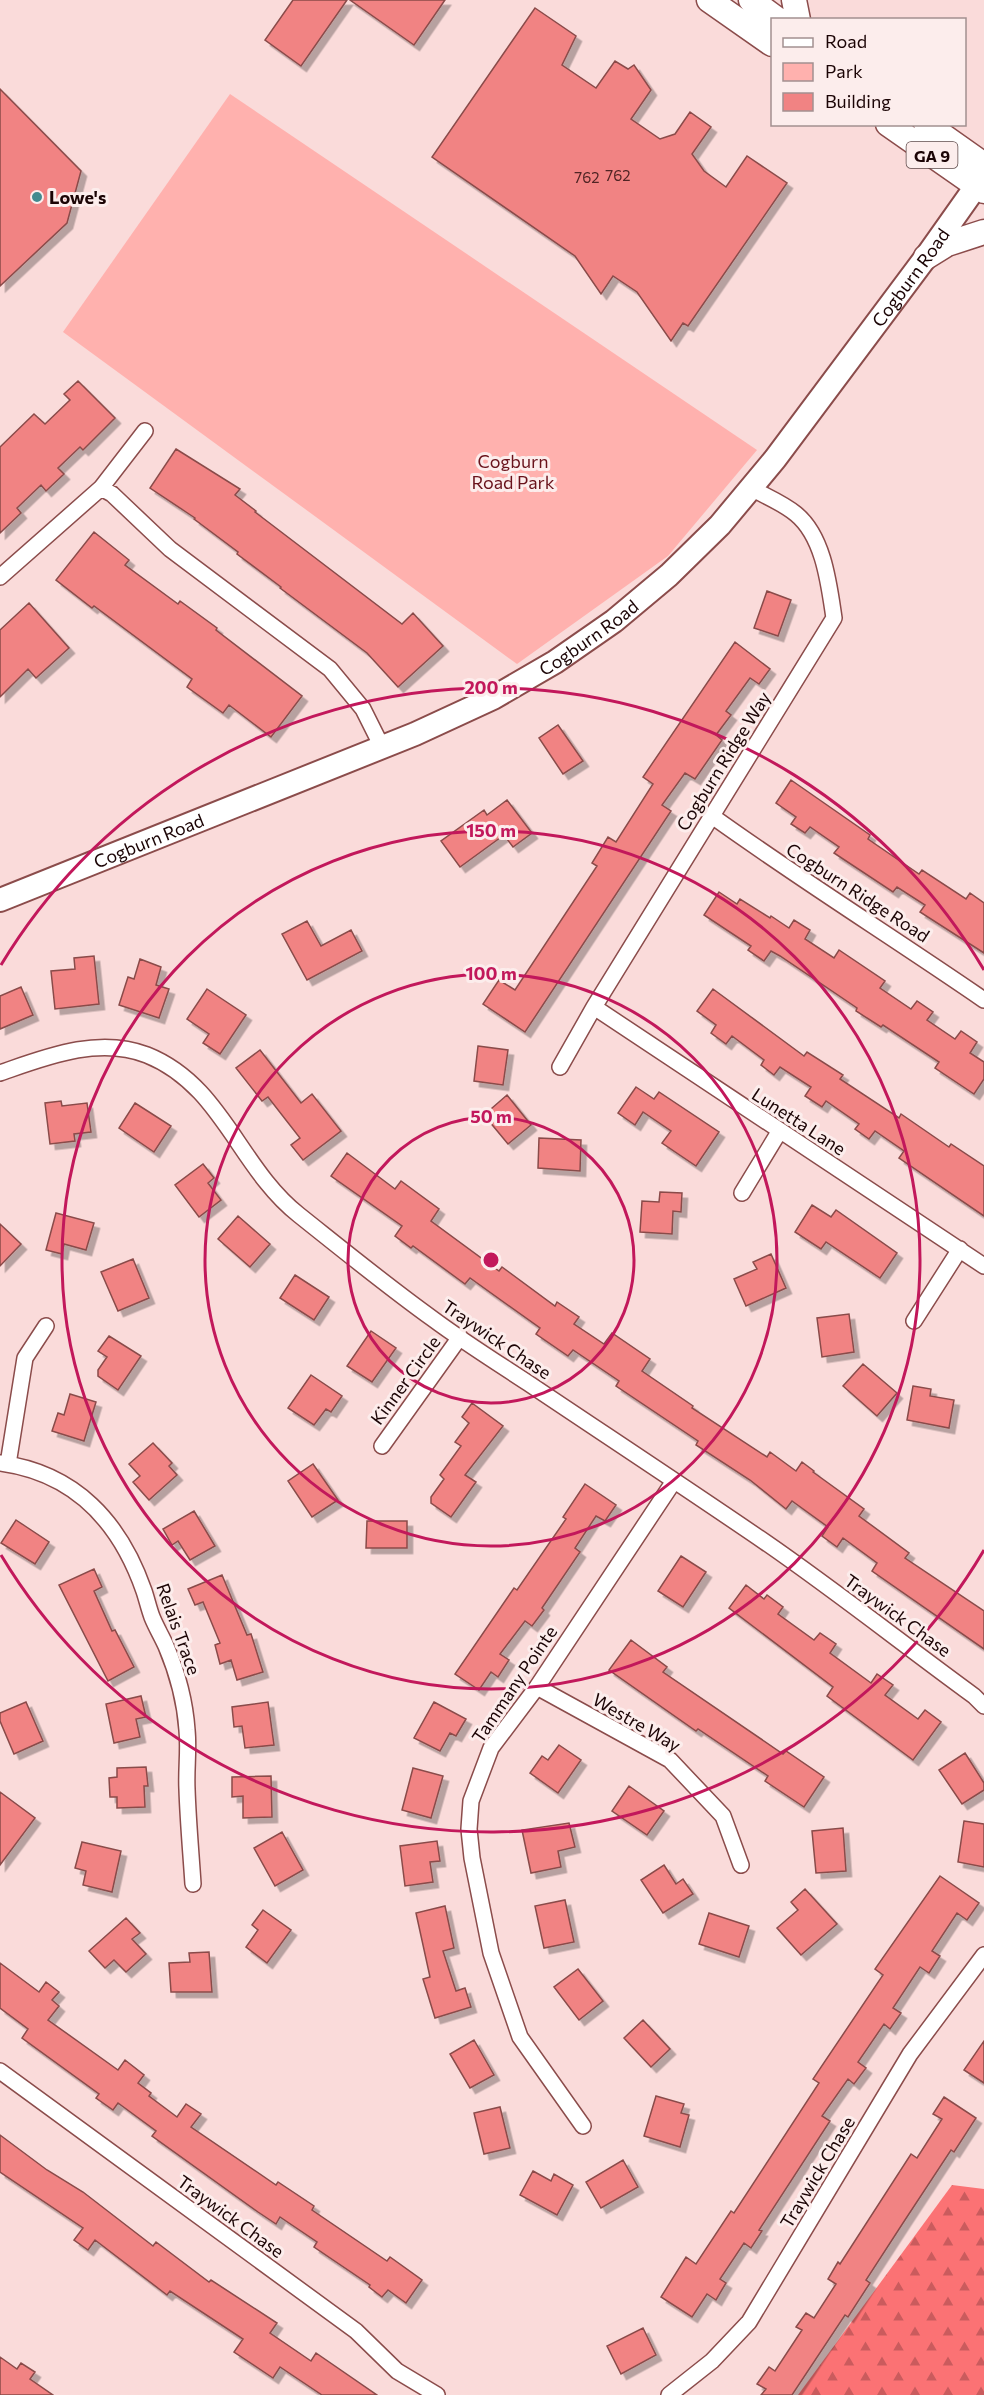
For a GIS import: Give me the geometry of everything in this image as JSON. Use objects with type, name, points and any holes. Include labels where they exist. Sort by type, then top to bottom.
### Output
[{"type":"main road","points":[[709,0],[771,43]]},
{"type":"main road","points":[[751,0],[775,18]]},
{"type":"main road","points":[[794,0],[798,18]]},
{"type":"main road","name":"GA 9","points":[[891,126],[982,179]]},
{"type":"main road","name":"GA 9","points":[[928,126],[982,179]]},
{"type":"main road","points":[[926,257],[947,244],[984,232]]},
{"type":"street","name":"Cogburn Road","points":[[0,900],[382,747],[493,698],[555,662],[614,621],[669,575],[720,525],[751,488],[775,459],[982,179]]},
{"type":"street","points":[[0,577],[101,488],[145,431]]},
{"type":"street","points":[[101,488],[112,494],[170,549],[330,669],[363,709],[382,747]]},
{"type":"street","name":"Cogburn Ridge Way","points":[[560,1067],[594,1007],[834,618],[825,563],[814,537],[797,514],[751,488]]},
{"type":"street","name":"Cogburn Ridge Road","points":[[712,816],[770,858],[897,940],[984,1000]]},
{"type":"street","name":"Lunetta Lane","points":[[594,1007],[984,1266]]},
{"type":"street","name":"Traywick Chase","points":[[0,1073],[56,1054],[90,1047],[118,1049],[146,1055],[181,1075],[203,1094],[221,1115],[256,1171],[295,1212],[423,1312],[767,1543],[984,1706]]},
{"type":"street","points":[[742,1193],[779,1132]]},
{"type":"street","points":[[914,1321],[960,1249]]},
{"type":"street","points":[[4,1463],[26,1358],[46,1326]]},
{"type":"street","name":"Kinner Circle","points":[[382,1446],[460,1337]]},
{"type":"street","name":"Relais Trace","points":[[4,1463],[46,1474],[82,1496],[102,1516],[136,1573],[152,1618],[170,1656],[183,1702],[187,1730],[187,1787],[193,1884]]},
{"type":"street","name":"Tammany Pointe","points":[[583,2126],[520,2037],[491,1953],[472,1858],[469,1829],[471,1801],[491,1748],[537,1687],[674,1481]]},
{"type":"street","name":"Westre Way","points":[[537,1687],[670,1760],[723,1816],[741,1864]]},
{"type":"street","name":"Traywick Chase","points":[[669,2395],[712,2361],[749,2322],[910,2054],[984,1955]]},
{"type":"street","name":"Traywick Chase","points":[[0,2071],[356,2331],[397,2371],[437,2395]]},
{"type":"green space","name":"Cogburn Road Park","points":[[230,94],[757,450],[668,556],[517,664],[63,332]]},
{"type":"green space","points":[[952,2185],[984,2189],[984,2395],[798,2395]]},
{"type":"building","points":[[293,0],[347,0],[301,66],[265,40]]},
{"type":"building","points":[[350,0],[445,0],[414,45]]},
{"type":"building","points":[[535,8],[576,36],[562,65],[596,88],[615,61],[628,69],[634,65],[651,90],[631,119],[660,139],[675,134],[690,112],[711,127],[692,154],[704,171],[726,187],[747,156],[787,183],[688,326],[683,323],[671,341],[637,292],[613,276],[601,294],[575,256],[432,157]]},
{"type":"building","name":"Lowe's","points":[[0,89],[81,171],[67,223],[0,286]]},
{"type":"building","points":[[78,381],[115,418],[83,450],[80,447],[58,468],[64,474],[46,491],[41,485],[17,508],[21,513],[0,533],[0,447],[34,414],[45,424],[70,400],[64,394]]},
{"type":"building","points":[[176,449],[240,489],[235,495],[255,512],[402,624],[413,613],[443,646],[398,687],[367,653],[280,588],[195,518],[150,488]]},
{"type":"building","points":[[94,532],[129,560],[125,565],[178,604],[180,601],[217,628],[216,630],[302,696],[271,737],[229,705],[223,713],[187,687],[192,679],[56,580]]},
{"type":"building","points":[[767,591],[791,600],[778,636],[754,628]]},
{"type":"building","points":[[29,603],[69,648],[36,678],[28,669],[0,697],[0,630]]},
{"type":"building","points":[[735,642],[770,669],[759,684],[750,678],[726,711],[731,715],[716,735],[722,740],[695,779],[685,773],[662,805],[671,811],[525,1032],[483,1004],[499,980],[515,990],[597,866],[592,863],[608,837],[616,842],[653,784],[643,777]]},
{"type":"building","points":[[558,725],[583,761],[563,774],[539,738]]},
{"type":"building","points":[[791,780],[870,835],[868,839],[919,874],[922,870],[966,899],[970,893],[984,903],[984,953],[920,912],[925,905],[897,887],[893,892],[834,853],[839,847],[810,827],[805,833],[791,824],[796,817],[776,803]]},
{"type":"building","points":[[507,800],[532,833],[513,847],[504,835],[460,867],[441,841],[484,810],[487,815]]},
{"type":"building","points":[[719,892],[737,904],[740,899],[789,928],[794,920],[810,930],[805,939],[834,958],[839,950],[885,981],[880,988],[911,1009],[917,1001],[933,1012],[927,1020],[955,1039],[961,1031],[977,1042],[970,1053],[984,1062],[984,1079],[974,1094],[935,1068],[939,1062],[883,1025],[881,1027],[856,1011],[857,1008],[780,956],[771,951],[764,961],[748,950],[751,946],[704,915]]},
{"type":"building","points":[[307,921],[321,946],[351,930],[362,951],[307,980],[282,934]]},
{"type":"building","points":[[94,956],[99,1004],[55,1009],[51,971],[75,969],[74,958]]},
{"type":"building","points":[[140,959],[161,967],[156,985],[169,989],[159,1018],[119,1005],[128,977],[134,979]]},
{"type":"building","points":[[21,987],[33,1015],[0,1029],[0,996]]},
{"type":"building","points":[[207,989],[246,1015],[220,1054],[203,1043],[209,1034],[187,1019]]},
{"type":"building","points":[[713,989],[804,1056],[807,1052],[843,1075],[840,1079],[899,1118],[901,1114],[949,1147],[951,1144],[984,1166],[984,1216],[899,1158],[904,1151],[875,1131],[869,1139],[855,1129],[859,1124],[826,1101],[822,1107],[805,1096],[811,1087],[780,1067],[774,1075],[761,1065],[764,1060],[732,1036],[726,1044],[711,1033],[716,1025],[697,1011]]},
{"type":"building","points":[[478,1046],[508,1050],[503,1085],[474,1081]]},
{"type":"building","points":[[260,1050],[301,1103],[312,1094],[341,1131],[303,1160],[291,1145],[300,1138],[268,1097],[262,1101],[236,1068]]},
{"type":"building","points":[[636,1087],[654,1099],[659,1092],[719,1132],[696,1166],[662,1143],[671,1131],[643,1112],[635,1125],[618,1113]]},
{"type":"building","points":[[507,1095],[531,1125],[508,1144],[484,1115]]},
{"type":"building","points":[[61,1101],[62,1106],[87,1103],[91,1132],[74,1134],[75,1141],[50,1144],[45,1103]]},
{"type":"building","points":[[135,1103],[171,1126],[154,1152],[119,1128]]},
{"type":"building","points":[[539,1138],[581,1140],[580,1171],[538,1168]]},
{"type":"building","points":[[347,1153],[395,1189],[401,1181],[439,1209],[431,1221],[499,1271],[502,1267],[555,1306],[557,1302],[579,1317],[574,1324],[604,1344],[612,1333],[650,1359],[642,1371],[693,1406],[692,1408],[767,1457],[770,1452],[796,1471],[802,1462],[864,1509],[859,1516],[909,1553],[905,1558],[984,1611],[984,1649],[872,1571],[877,1563],[843,1538],[837,1547],[822,1536],[828,1527],[792,1501],[786,1509],[750,1480],[696,1445],[698,1441],[616,1386],[619,1381],[573,1350],[568,1356],[536,1334],[540,1328],[470,1278],[465,1284],[413,1246],[411,1248],[395,1236],[402,1226],[331,1176]]},
{"type":"building","points":[[203,1164],[214,1178],[208,1183],[221,1200],[199,1217],[175,1185]]},
{"type":"building","points":[[660,1192],[682,1193],[681,1212],[673,1211],[672,1234],[640,1232],[642,1201],[659,1202]]},
{"type":"building","points":[[812,1205],[831,1217],[836,1210],[897,1253],[880,1278],[826,1242],[821,1249],[795,1232]]},
{"type":"building","points":[[56,1213],[94,1223],[86,1250],[64,1244],[62,1254],[46,1250]]},
{"type":"building","points":[[238,1216],[270,1244],[250,1267],[218,1239]]},
{"type":"building","points":[[0,1224],[21,1244],[0,1266]]},
{"type":"building","points":[[771,1254],[786,1288],[746,1306],[734,1279],[757,1269],[753,1262]]},
{"type":"building","points":[[133,1259],[149,1298],[118,1311],[101,1272]]},
{"type":"building","points":[[295,1275],[329,1297],[314,1320],[280,1298]]},
{"type":"building","points":[[849,1314],[854,1352],[822,1357],[817,1318]]},
{"type":"building","points":[[371,1331],[396,1348],[372,1382],[347,1366]]},
{"type":"building","points":[[109,1336],[141,1356],[118,1390],[98,1376],[98,1370],[107,1357],[98,1351]]},
{"type":"building","points":[[863,1364],[897,1393],[877,1416],[843,1386]]},
{"type":"building","points":[[311,1375],[342,1396],[331,1412],[326,1409],[314,1425],[288,1408]]},
{"type":"building","points":[[913,1386],[931,1389],[930,1396],[954,1400],[949,1428],[907,1420]]},
{"type":"building","points":[[70,1394],[96,1402],[84,1441],[52,1431],[58,1413],[64,1415]]},
{"type":"building","points":[[472,1403],[503,1426],[465,1475],[476,1482],[451,1517],[431,1503],[431,1497],[444,1479],[440,1475],[461,1446],[455,1442],[469,1423],[462,1417]]},
{"type":"building","points":[[153,1443],[172,1463],[169,1466],[177,1475],[149,1500],[133,1482],[140,1476],[129,1464]]},
{"type":"building","points":[[313,1464],[338,1500],[312,1517],[288,1481]]},
{"type":"building","points":[[585,1484],[616,1505],[605,1521],[596,1516],[575,1548],[580,1552],[542,1608],[544,1610],[532,1626],[525,1621],[500,1654],[509,1660],[498,1677],[491,1672],[479,1690],[455,1674],[514,1588],[517,1590],[566,1519],[563,1517]]},
{"type":"building","points":[[194,1511],[215,1546],[190,1560],[178,1541],[172,1545],[163,1529]]},
{"type":"building","points":[[16,1520],[49,1542],[35,1564],[1,1543]]},
{"type":"building","points":[[367,1521],[407,1521],[407,1548],[366,1548]]},
{"type":"building","points":[[681,1556],[706,1572],[683,1607],[658,1591]]},
{"type":"building","points":[[94,1569],[102,1587],[94,1591],[112,1631],[115,1630],[134,1667],[108,1681],[59,1585]]},
{"type":"building","points":[[222,1575],[247,1635],[251,1634],[263,1672],[237,1680],[231,1660],[220,1664],[215,1645],[220,1643],[203,1602],[195,1605],[188,1589]]},
{"type":"building","points":[[746,1585],[764,1599],[767,1595],[783,1607],[778,1614],[814,1640],[820,1633],[836,1644],[830,1653],[871,1683],[877,1674],[893,1685],[885,1695],[918,1719],[925,1710],[941,1722],[913,1760],[827,1696],[833,1687],[729,1608]]},
{"type":"building","points":[[631,1640],[667,1667],[663,1672],[783,1754],[786,1751],[824,1777],[804,1807],[765,1781],[768,1776],[698,1729],[696,1731],[609,1670]]},
{"type":"building","points":[[141,1696],[146,1717],[136,1719],[140,1737],[114,1743],[106,1704]]},
{"type":"building","points":[[26,1702],[43,1741],[14,1754],[0,1721],[0,1713]]},
{"type":"building","points":[[268,1702],[274,1745],[245,1748],[242,1726],[234,1727],[232,1707]]},
{"type":"building","points":[[434,1702],[466,1719],[456,1736],[450,1733],[440,1751],[414,1738]]},
{"type":"building","points":[[559,1745],[581,1760],[558,1793],[530,1773],[542,1756],[548,1760]]},
{"type":"building","points":[[965,1753],[984,1783],[984,1790],[962,1804],[939,1770]]},
{"type":"building","points":[[146,1767],[148,1786],[144,1786],[145,1807],[117,1808],[117,1797],[110,1797],[109,1778],[117,1777],[117,1768]]},
{"type":"building","points":[[413,1768],[443,1776],[431,1818],[402,1810]]},
{"type":"building","points":[[271,1776],[272,1817],[243,1818],[243,1796],[232,1797],[232,1777]]},
{"type":"building","points":[[629,1786],[664,1811],[647,1835],[612,1811]]},
{"type":"building","points":[[0,1792],[35,1818],[0,1865]]},
{"type":"building","points":[[964,1821],[984,1824],[984,1867],[958,1862]]},
{"type":"building","points":[[569,1823],[575,1847],[558,1851],[561,1867],[531,1873],[522,1830]]},
{"type":"building","points":[[843,1828],[846,1871],[816,1873],[812,1831]]},
{"type":"building","points":[[282,1832],[303,1870],[275,1886],[254,1848]]},
{"type":"building","points":[[437,1841],[440,1861],[430,1862],[433,1882],[405,1886],[400,1846]]},
{"type":"building","points":[[82,1842],[121,1851],[112,1892],[83,1885],[86,1871],[75,1868]]},
{"type":"building","points":[[664,1865],[676,1884],[683,1879],[693,1894],[663,1913],[641,1880]]},
{"type":"building","points":[[940,1876],[979,1903],[967,1920],[957,1913],[932,1951],[940,1956],[929,1973],[920,1967],[893,2008],[901,2013],[890,2029],[884,2024],[858,2062],[866,2068],[854,2084],[848,2079],[822,2116],[830,2121],[759,2230],[762,2231],[751,2248],[744,2243],[720,2279],[726,2283],[716,2300],[707,2294],[692,2317],[661,2297],[686,2257],[696,2264],[731,2211],[734,2213],[819,2083],[813,2079],[883,1975],[875,1969]]},
{"type":"building","points":[[805,1889],[837,1924],[801,1955],[777,1928],[798,1910],[791,1902]]},
{"type":"building","points":[[565,1900],[574,1942],[544,1948],[535,1906]]},
{"type":"building","points":[[445,1906],[454,1948],[443,1951],[456,1991],[465,1988],[471,2007],[435,2018],[423,1979],[430,1977],[416,1913]]},
{"type":"building","points":[[263,1910],[291,1930],[267,1963],[246,1947],[258,1930],[252,1925]]},
{"type":"building","points":[[709,1913],[749,1926],[739,1957],[699,1944]]},
{"type":"building","points":[[126,1918],[140,1933],[132,1939],[146,1954],[126,1972],[114,1960],[105,1968],[89,1951]]},
{"type":"building","points":[[209,1952],[212,1992],[171,1992],[169,1963],[190,1962],[189,1953]]},
{"type":"building","points":[[0,1963],[39,1992],[46,1982],[59,1992],[52,2000],[59,2006],[48,2020],[118,2070],[125,2060],[144,2075],[138,2083],[151,2093],[149,2096],[177,2117],[186,2104],[201,2114],[191,2127],[276,2185],[278,2182],[314,2206],[312,2210],[387,2261],[390,2257],[422,2280],[406,2303],[388,2290],[382,2297],[369,2287],[370,2285],[314,2247],[317,2242],[280,2217],[276,2224],[258,2212],[152,2136],[156,2131],[118,2103],[113,2110],[96,2098],[99,2094],[22,2038],[28,2029],[0,2008]]},
{"type":"building","points":[[578,1969],[603,2001],[579,2020],[554,1987]]},
{"type":"building","points":[[643,2020],[670,2049],[651,2067],[624,2038]]},
{"type":"building","points":[[474,2040],[494,2075],[470,2088],[450,2054]]},
{"type":"building","points":[[984,2041],[984,2083],[964,2070]]},
{"type":"building","points":[[656,2096],[684,2104],[681,2113],[689,2115],[680,2147],[644,2136]]},
{"type":"building","points":[[944,2097],[976,2118],[954,2152],[951,2150],[866,2280],[870,2283],[848,2317],[845,2315],[792,2395],[761,2395],[766,2389],[757,2384],[769,2367],[775,2371],[802,2330],[796,2327],[806,2313],[814,2318],[836,2284],[828,2279],[838,2262],[840,2264],[911,2154],[917,2158],[942,2119],[933,2114]]},
{"type":"building","points":[[500,2107],[510,2148],[484,2154],[474,2113]]},
{"type":"building","points":[[0,2135],[47,2170],[83,2192],[153,2246],[156,2242],[209,2282],[211,2280],[277,2323],[270,2333],[311,2361],[316,2353],[377,2395],[322,2395],[280,2367],[273,2378],[234,2352],[243,2339],[170,2291],[167,2295],[95,2240],[88,2250],[74,2240],[83,2228],[0,2172]]},
{"type":"building","points":[[623,2160],[638,2187],[601,2208],[586,2182]]},
{"type":"building","points":[[533,2171],[551,2181],[554,2174],[573,2185],[557,2215],[520,2195]]},
{"type":"building","points":[[643,2328],[656,2355],[621,2374],[607,2346]]},
{"type":"building","points":[[0,2357],[17,2369],[21,2363],[35,2372],[30,2379],[53,2395],[0,2395]]},
{"type":"place","name":"Lowe's","points":[[37,197]]}]
